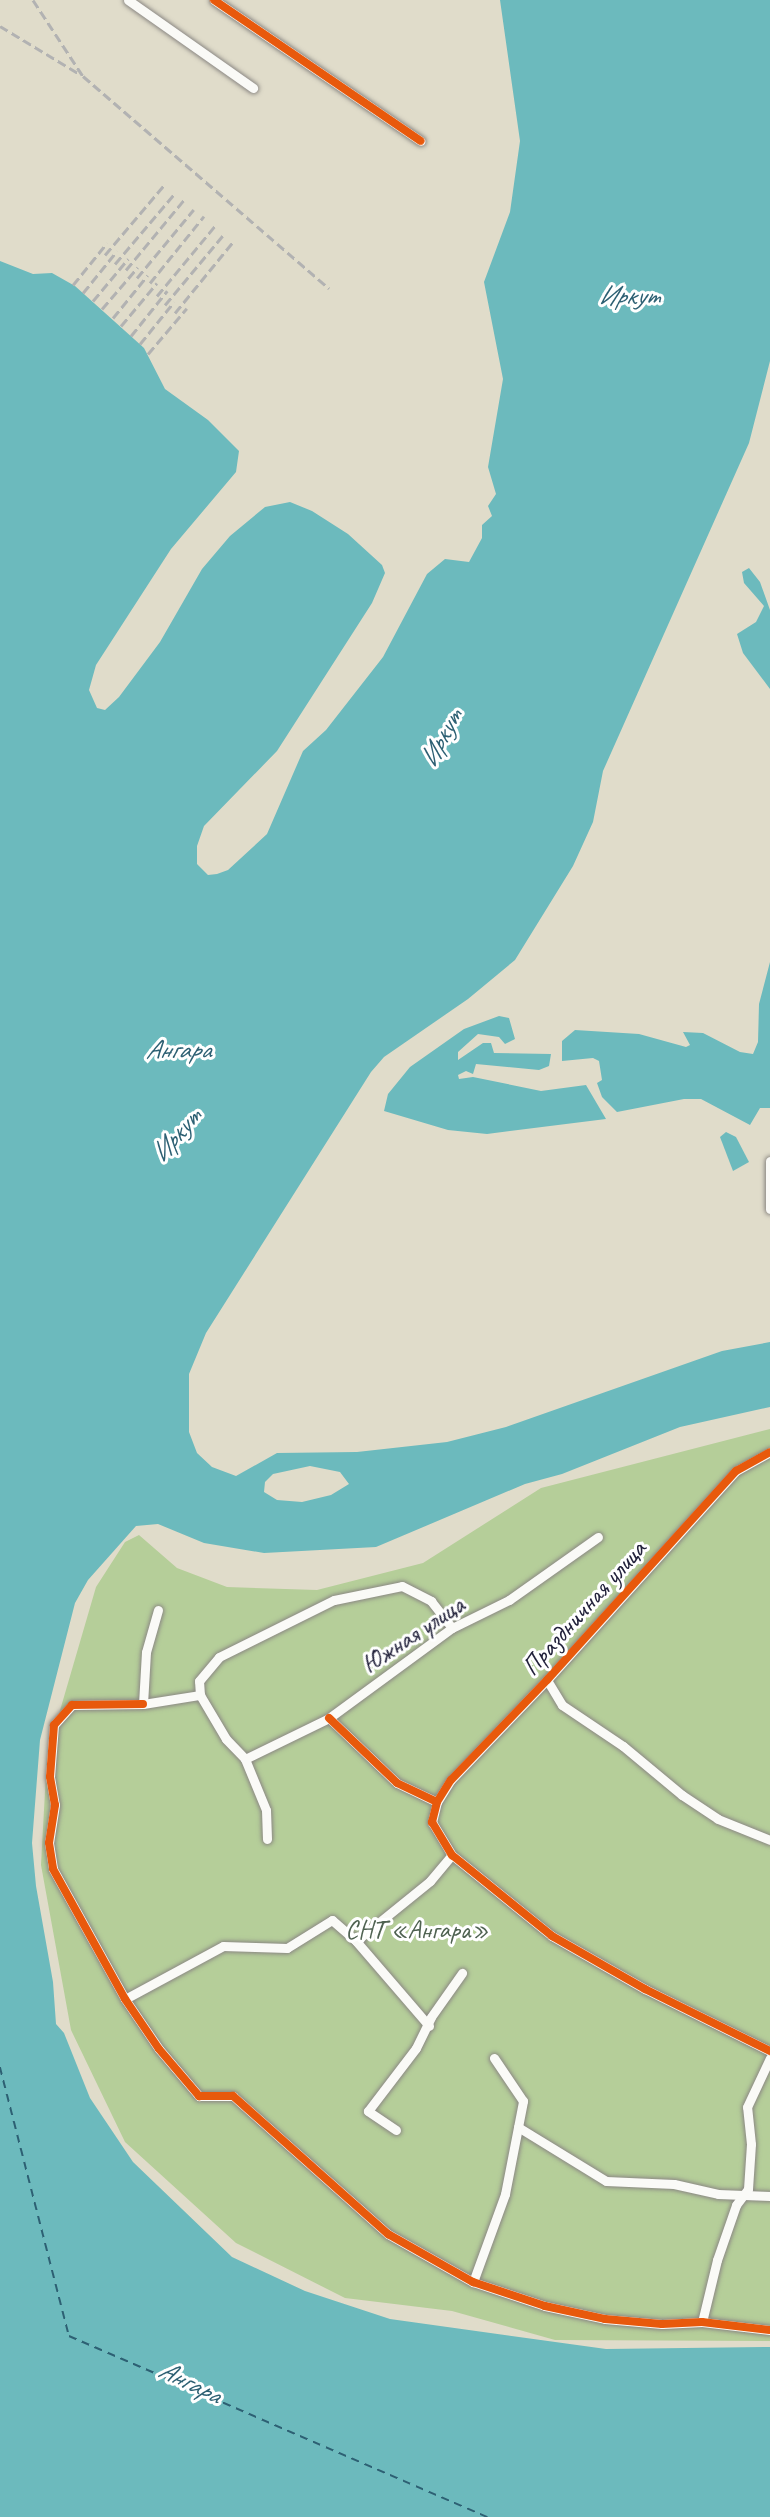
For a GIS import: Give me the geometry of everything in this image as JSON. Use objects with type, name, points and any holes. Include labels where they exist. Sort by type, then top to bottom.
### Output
[{"type":"street","points":[[128,0],[138,3],[252,88]]},
{"type":"street","points":[[214,0],[421,141]]},
{"type":"street","points":[[770,1161],[770,1209]]},
{"type":"street","name":"Праздничная улица","points":[[436,1802],[451,1780],[547,1680],[736,1471],[770,1452]]},
{"type":"street","name":"Южная улица","points":[[245,1759],[329,1718],[452,1628],[510,1600],[598,1537]]},
{"type":"street","points":[[267,1839],[266,1810],[245,1759],[226,1739],[200,1695],[199,1681],[219,1657],[334,1600],[402,1586],[431,1600],[452,1628]]},
{"type":"street","points":[[143,1704],[146,1652],[158,1610]]},
{"type":"street","points":[[547,1680],[562,1705],[623,1746],[682,1795],[718,1819],[770,1840]]},
{"type":"street","points":[[200,1695],[143,1704],[72,1705],[54,1725],[50,1750],[55,1805],[49,1843],[53,1869],[125,1999],[159,2049],[199,2096],[233,2096],[388,2234],[473,2282],[545,2306],[605,2319],[662,2324],[702,2322],[770,2331]]},
{"type":"street","points":[[329,1718],[397,1783],[436,1802],[432,1822],[452,1855],[552,1936],[645,1989],[770,2050]]},
{"type":"street","points":[[356,1941],[430,1881],[452,1855]]},
{"type":"street","points":[[125,1999],[223,1946],[287,1948],[332,1920],[356,1941],[429,2026]]},
{"type":"street","points":[[396,2130],[368,2111],[429,2026],[431,2017],[462,1973]]},
{"type":"street","points":[[473,2282],[505,2194],[523,2101],[494,2058]]},
{"type":"street","points":[[702,2322],[717,2260],[736,2205],[745,2193],[750,2144],[747,2107],[770,2058]]},
{"type":"street","points":[[518,2127],[606,2181],[674,2184],[718,2194],[745,2193],[770,2196]]},
{"type":"green space","name":"СНТ «Ангара»","points":[[770,1429],[770,2341],[555,2340],[452,2311],[345,2298],[236,2243],[125,2142],[71,2030],[41,1865],[47,1755],[96,1587],[125,1542],[139,1535],[177,1568],[227,1587],[317,1590],[423,1563],[541,1488]]},
{"type":"water","name":"Ангара","points":[[500,0],[770,0],[770,361],[749,443],[603,771],[593,822],[573,866],[515,960],[468,999],[384,1057],[371,1072],[206,1333],[189,1374],[189,1432],[197,1453],[212,1467],[236,1476],[277,1453],[357,1452],[447,1442],[506,1427],[722,1351],[770,1342],[770,1407],[680,1427],[562,1474],[525,1484],[376,1547],[264,1553],[204,1543],[158,1524],[136,1526],[88,1580],[75,1603],[40,1740],[32,1843],[36,1886],[53,1982],[56,2024],[64,2033],[90,2098],[133,2162],[232,2257],[305,2291],[390,2319],[606,2349],[770,2347],[770,2517],[0,2517],[0,261],[33,274],[52,273],[75,286],[144,348],[165,389],[208,420],[239,451],[236,472],[171,549],[96,665],[89,690],[97,708],[105,710],[119,697],[160,642],[202,569],[230,536],[265,507],[290,502],[312,511],[348,534],[382,565],[385,573],[372,603],[277,751],[204,826],[197,846],[197,864],[208,875],[217,874],[228,870],[267,834],[303,751],[326,730],[383,657],[427,574],[445,559],[469,562],[482,538],[482,525],[492,516],[488,506],[496,494],[488,467],[503,379],[484,282],[510,212],[520,141]],"holes":[[[310,1466],[340,1472],[349,1484],[331,1495],[302,1502],[277,1500],[264,1492],[265,1482],[273,1474]]]},
{"type":"water","points":[[749,568],[760,582],[770,610],[770,689],[743,653],[737,634],[756,622],[764,606],[744,583],[742,572]]},
{"type":"water","points":[[770,962],[770,1108],[760,1108],[750,1125],[701,1099],[684,1099],[617,1112],[602,1097],[597,1083],[602,1080],[599,1061],[593,1058],[562,1061],[562,1041],[575,1030],[639,1034],[686,1047],[690,1045],[683,1032],[703,1033],[740,1052],[753,1054],[758,1042],[759,1004]]},
{"type":"water","points":[[499,1016],[509,1018],[515,1039],[505,1044],[499,1037],[478,1034],[458,1052],[458,1060],[483,1043],[491,1043],[494,1053],[551,1054],[549,1066],[539,1070],[476,1064],[473,1074],[466,1071],[458,1075],[459,1079],[473,1077],[541,1091],[586,1085],[606,1119],[487,1134],[448,1130],[384,1111],[388,1094],[410,1067],[464,1029]]},
{"type":"water","points":[[726,1132],[736,1137],[749,1162],[733,1171],[720,1137]]},
{"type":"ferry route","points":[[0,2067],[69,2336],[488,2517]]},
{"type":"railway","points":[[33,0],[83,76],[329,288]]},
{"type":"railway","points":[[0,26],[78,73]]},
{"type":"railway","points":[[105,255],[165,184]]},
{"type":"railway","points":[[115,264],[176,192]]},
{"type":"railway","points":[[126,270],[184,200]]},
{"type":"railway","points":[[137,278],[194,209]]},
{"type":"railway","points":[[150,283],[204,216]]},
{"type":"railway","points":[[157,296],[215,226]]},
{"type":"railway","points":[[165,305],[225,233]]},
{"type":"railway","points":[[175,313],[233,242]]},
{"type":"railway","points":[[73,285],[107,243]]},
{"type":"railway","points":[[83,293],[117,251]]},
{"type":"railway","points":[[93,301],[128,259]]},
{"type":"railway","points":[[102,309],[138,267]]},
{"type":"railway","points":[[113,318],[148,275]]},
{"type":"railway","points":[[121,326],[157,283]]},
{"type":"railway","points":[[131,336],[167,291]]},
{"type":"railway","points":[[140,344],[174,302]]},
{"type":"railway","points":[[148,354],[187,308]]},
{"type":"cycle path","points":[[214,0],[421,141]]},
{"type":"cycle path","points":[[437,1802],[451,1780],[547,1680],[736,1471],[770,1452]]},
{"type":"cycle path","points":[[143,1704],[72,1705],[54,1725],[50,1777],[55,1805],[49,1843],[53,1869],[125,1999],[159,2049],[199,2096],[233,2096],[388,2234],[473,2282],[545,2306],[605,2319],[662,2324],[702,2322],[770,2330]]},
{"type":"cycle path","points":[[329,1718],[397,1783],[437,1802],[432,1822],[452,1855],[552,1936],[645,1989],[770,2051]]},
{"type":"water label","name":"Иркут","points":[[629,296]]},
{"type":"water label","name":"Иркут","points":[[441,738]]},
{"type":"water label","name":"Иркут","points":[[176,1135]]}]
